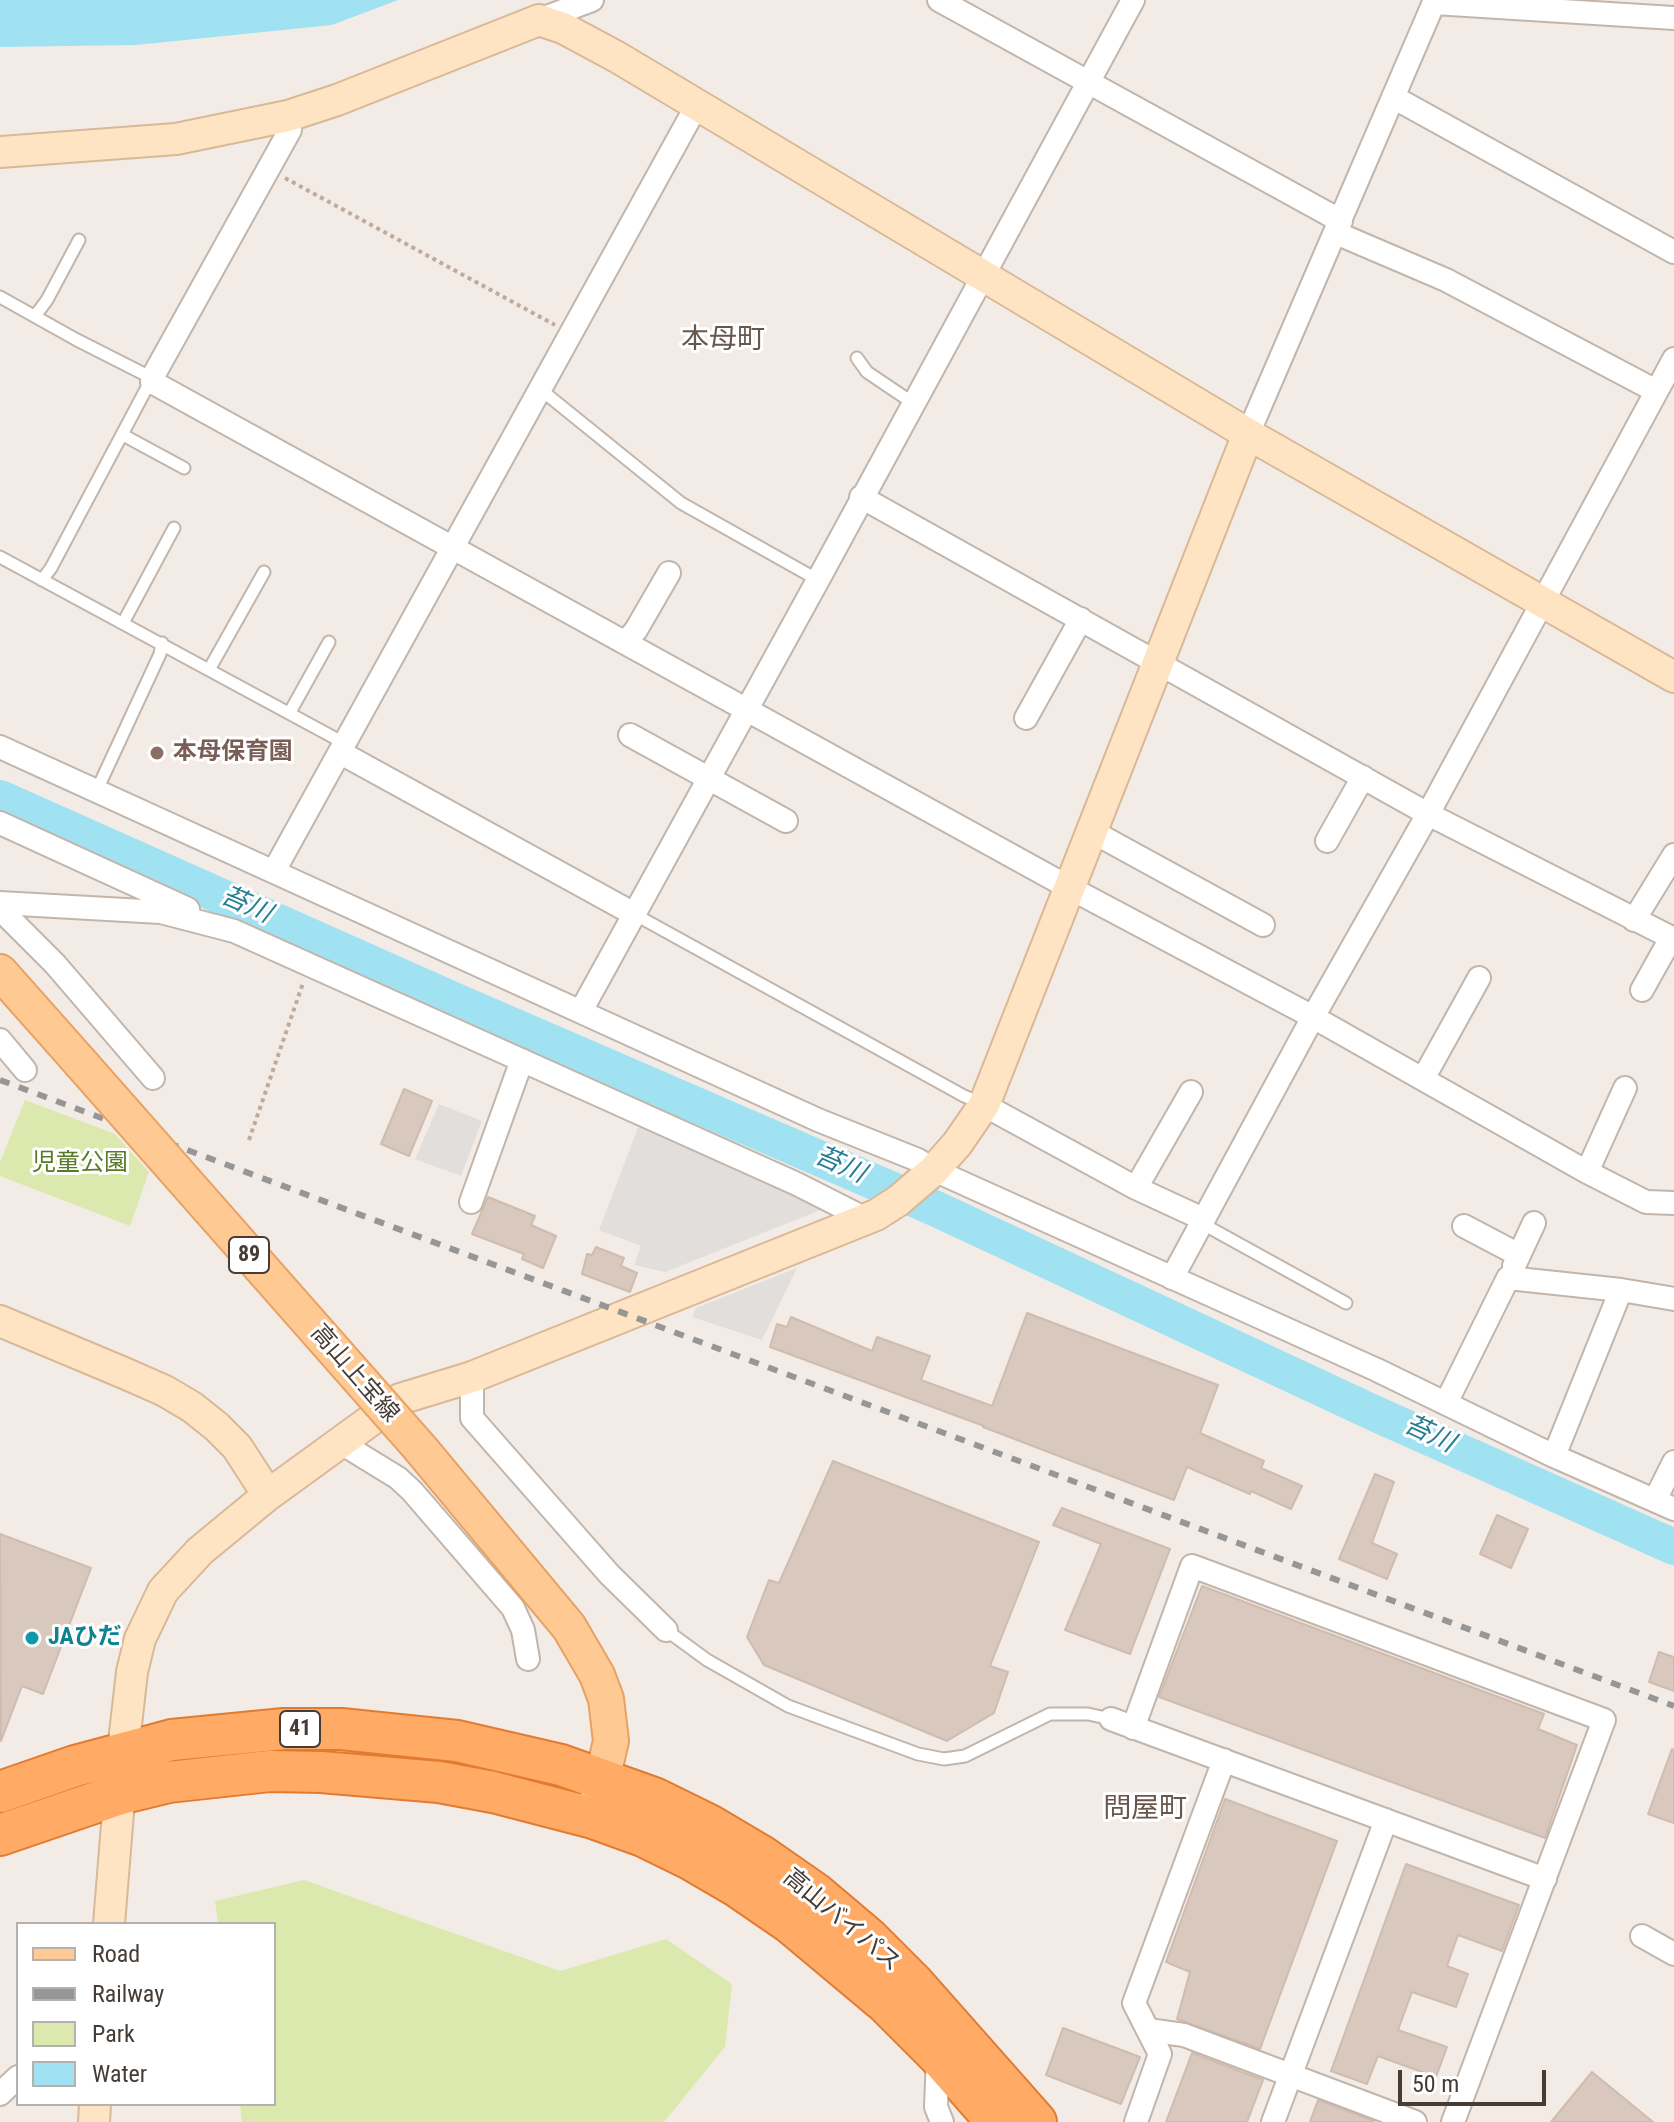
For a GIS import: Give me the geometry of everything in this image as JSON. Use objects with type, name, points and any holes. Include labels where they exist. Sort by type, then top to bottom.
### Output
[{"type":"highway","name":"41","points":[[0,1792],[123,1751],[172,1740],[228,1733],[341,1729],[457,1741],[516,1753],[603,1778]]},
{"type":"highway","name":"41","points":[[0,1835],[120,1794],[169,1782],[270,1771],[439,1782],[593,1818]]},
{"type":"highway","name":"高山バイパス","points":[[603,1778],[709,1825],[816,1894],[868,1938],[914,1984],[1036,2122]]},
{"type":"highway","name":"高山バイパス","points":[[593,1818],[643,1836],[690,1859],[776,1913],[847,1969],[938,2055],[997,2122]]},
{"type":"main road","name":"高山上宝線","points":[[0,972],[420,1448],[569,1627],[586,1653],[606,1699],[610,1723],[611,1741],[593,1818]]},
{"type":"street","points":[[0,152],[165,140],[288,116],[337,100],[592,0]]},
{"type":"street","points":[[939,0],[1339,227],[1656,391]]},
{"type":"street","points":[[581,1011],[1133,0]]},
{"type":"street","points":[[109,1922],[132,1672],[150,1614],[163,1591],[189,1561],[268,1495],[400,1399],[472,1377],[871,1217],[898,1201],[931,1172],[957,1144],[984,1105],[1248,434],[1434,2],[1670,14]]},
{"type":"street","points":[[539,20],[584,38],[971,269],[985,274],[1248,434],[1674,677]]},
{"type":"street","points":[[1393,97],[1674,252]]},
{"type":"street","points":[[274,871],[697,105]]},
{"type":"street","points":[[288,116],[290,130],[152,380],[1070,888],[1313,1017],[1587,1172],[1646,1202],[1674,1203]]},
{"type":"street","points":[[1172,1278],[1674,359]]},
{"type":"street","points":[[861,497],[1428,814],[1672,938],[1642,990]]},
{"type":"street","points":[[625,643],[669,573]]},
{"type":"street","points":[[1026,718],[1081,619]]},
{"type":"street","points":[[630,735],[786,821]]},
{"type":"street","points":[[0,747],[818,1120],[918,1160],[931,1172],[1172,1278],[1664,1504],[1674,1462]]},
{"type":"street","points":[[342,748],[634,914]]},
{"type":"street","points":[[1327,841],[1363,777]]},
{"type":"street","points":[[0,823],[871,1217]]},
{"type":"street","points":[[1093,832],[1263,925]]},
{"type":"street","points":[[1634,920],[1674,855]]},
{"type":"street","points":[[0,906],[161,912],[234,931]]},
{"type":"street","points":[[0,906],[55,964],[153,1078]]},
{"type":"street","points":[[1423,1079],[1479,978]]},
{"type":"street","points":[[0,1040],[25,1070]]},
{"type":"street","points":[[471,1202],[522,1060]]},
{"type":"street","points":[[1587,1172],[1625,1088]]},
{"type":"street","points":[[1136,1188],[1191,1092]]},
{"type":"street","points":[[984,1105],[1202,1221]]},
{"type":"street","points":[[1446,1403],[1534,1223]]},
{"type":"street","points":[[1464,1226],[1519,1255]]},
{"type":"street","points":[[1508,1278],[1674,1299]]},
{"type":"street","points":[[1554,1456],[1621,1290]]},
{"type":"street","points":[[0,1321],[151,1385],[192,1407],[237,1447],[268,1495]]},
{"type":"street","points":[[472,1377],[472,1418],[609,1574],[666,1630]]},
{"type":"street","points":[[341,1443],[398,1478],[443,1526],[513,1608],[523,1630],[528,1659]]},
{"type":"street","points":[[1133,1728],[1192,1566],[1604,1720],[1453,2122]]},
{"type":"street","points":[[1111,1719],[1545,1879]]},
{"type":"street","points":[[1136,2122],[1160,2054],[1134,2003],[1224,1760]]},
{"type":"street","points":[[1273,2122],[1386,1820]]},
{"type":"street","points":[[1642,1936],[1674,1954]]},
{"type":"street","points":[[1148,2030],[1184,2035],[1415,2122]]},
{"type":"street","points":[[938,2055],[936,2107],[942,2122]]},
{"type":"street","points":[[0,2094],[16,2079]]},
{"type":"lane","points":[[35,316],[79,240]]},
{"type":"lane","points":[[0,297],[152,380],[42,580]]},
{"type":"lane","points":[[857,358],[867,372],[913,403]]},
{"type":"lane","points":[[540,389],[681,503],[818,580]]},
{"type":"lane","points":[[123,435],[184,468]]},
{"type":"lane","points":[[123,623],[174,528]]},
{"type":"lane","points":[[0,557],[290,712],[342,748]]},
{"type":"lane","points":[[210,668],[264,572]]},
{"type":"lane","points":[[290,712],[329,642]]},
{"type":"lane","points":[[96,792],[160,654],[162,643]]},
{"type":"lane","points":[[634,914],[984,1105]]},
{"type":"lane","points":[[1202,1221],[1346,1303]]},
{"type":"lane","points":[[666,1630],[707,1660],[788,1706],[918,1754],[944,1759],[965,1756],[1050,1714],[1088,1714],[1111,1719]]},
{"type":"path","points":[[269,169],[570,335]]},
{"type":"path","points":[[249,1140],[309,965]]},
{"type":"green space","name":"児童公園","points":[[25,1100],[115,1134],[149,1172],[130,1226],[0,1176],[0,1162]]},
{"type":"green space","points":[[304,1880],[560,1971],[666,1939],[732,1984],[725,2047],[664,2122],[242,2122],[240,2106],[276,2106],[276,1922],[218,1922],[215,1901]]},
{"type":"shaded area","points":[[439,1104],[482,1121],[461,1176],[415,1159]]},
{"type":"shaded area","points":[[639,1125],[823,1209],[665,1272],[634,1265],[641,1246],[599,1230]]},
{"type":"shaded area","points":[[797,1268],[762,1340],[692,1317],[696,1308]]},
{"type":"water","points":[[0,0],[398,0],[332,25],[136,45],[0,47]]},
{"type":"building","points":[[404,1089],[432,1101],[409,1156],[381,1144]]},
{"type":"building","points":[[488,1197],[535,1216],[531,1225],[556,1236],[543,1268],[522,1259],[524,1254],[472,1234]]},
{"type":"building","points":[[596,1247],[624,1258],[621,1266],[637,1273],[630,1292],[582,1274],[587,1254],[592,1255]]},
{"type":"building","points":[[1027,1313],[1218,1385],[1200,1433],[1264,1461],[1261,1468],[1302,1486],[1291,1509],[1187,1467],[1174,1500],[770,1347],[777,1324],[787,1327],[791,1317],[872,1351],[877,1337],[930,1356],[921,1380],[992,1406]]},
{"type":"building","points":[[833,1461],[1039,1542],[990,1666],[1008,1672],[994,1713],[947,1741],[764,1665],[747,1637],[769,1580],[779,1583]]},
{"type":"building","points":[[1375,1474],[1394,1482],[1372,1543],[1397,1554],[1387,1579],[1339,1559]]},
{"type":"building","points":[[1062,1508],[1170,1549],[1130,1654],[1065,1630],[1101,1544],[1053,1525]]},
{"type":"building","points":[[1497,1515],[1528,1529],[1511,1568],[1480,1554]]},
{"type":"building","name":"JAひだ","points":[[0,1534],[91,1568],[43,1694],[22,1686],[1,1741]]},
{"type":"building","points":[[1202,1586],[1544,1714],[1538,1729],[1577,1745],[1545,1838],[1159,1697]]},
{"type":"building","points":[[1659,1652],[1674,1657],[1674,1691],[1649,1682]]},
{"type":"building","points":[[1674,1750],[1674,1823],[1648,1814]]},
{"type":"building","points":[[1225,1799],[1337,1841],[1260,2049],[1177,2019],[1190,1972],[1166,1962]]},
{"type":"building","points":[[1406,1864],[1519,1905],[1502,1951],[1458,1935],[1447,1966],[1468,1974],[1456,2007],[1412,1992],[1398,2030],[1447,2047],[1436,2077],[1378,2056],[1367,2084],[1331,2071]]},
{"type":"building","points":[[1063,2028],[1140,2057],[1121,2104],[1046,2075]]},
{"type":"building","points":[[1192,2053],[1263,2080],[1247,2122],[1166,2122]]},
{"type":"building","points":[[1592,2072],[1653,2122],[1551,2122]]},
{"type":"building","points":[[1318,2100],[1374,2121],[1374,2122],[1310,2122]]},
{"type":"waterway","name":"苔川","points":[[0,798],[451,999],[932,1207],[1376,1414],[1674,1547]]},
{"type":"railway","points":[[0,1080],[1674,1706]]},
{"type":"place","name":"本母保育園","points":[[157,753]]},
{"type":"place","name":"JAひだ","points":[[32,1638]]},
{"type":"district","name":"本母町","points":[[723,341]]},
{"type":"district","name":"問屋町","points":[[1145,1810]]}]
